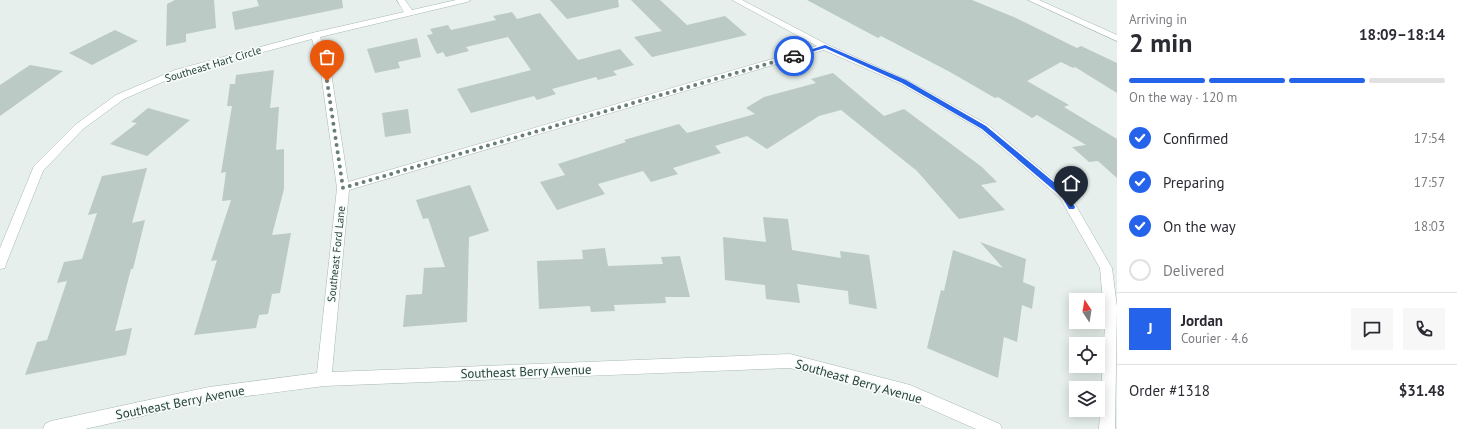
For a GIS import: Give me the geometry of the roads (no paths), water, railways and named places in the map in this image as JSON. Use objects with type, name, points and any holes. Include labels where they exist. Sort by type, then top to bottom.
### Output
[{"type":"street","points":[[401,0],[408,13]]},
{"type":"street","name":"Southeast Hart Circle","points":[[0,264],[38,169],[79,127],[120,97],[178,72],[315,35],[467,0]]},
{"type":"street","points":[[736,0],[825,47],[904,82],[984,127],[1064,195],[1106,268],[1112,324],[1107,429]]},
{"type":"street","points":[[1032,0],[1117,38]]},
{"type":"street","name":"Southeast Ford Lane","points":[[315,35],[325,66],[343,188],[324,380]]},
{"type":"street","points":[[343,188],[825,47]]},
{"type":"street","name":"Southeast Berry Avenue","points":[[51,429],[209,394],[324,380],[790,361],[910,392],[994,429]]}]
